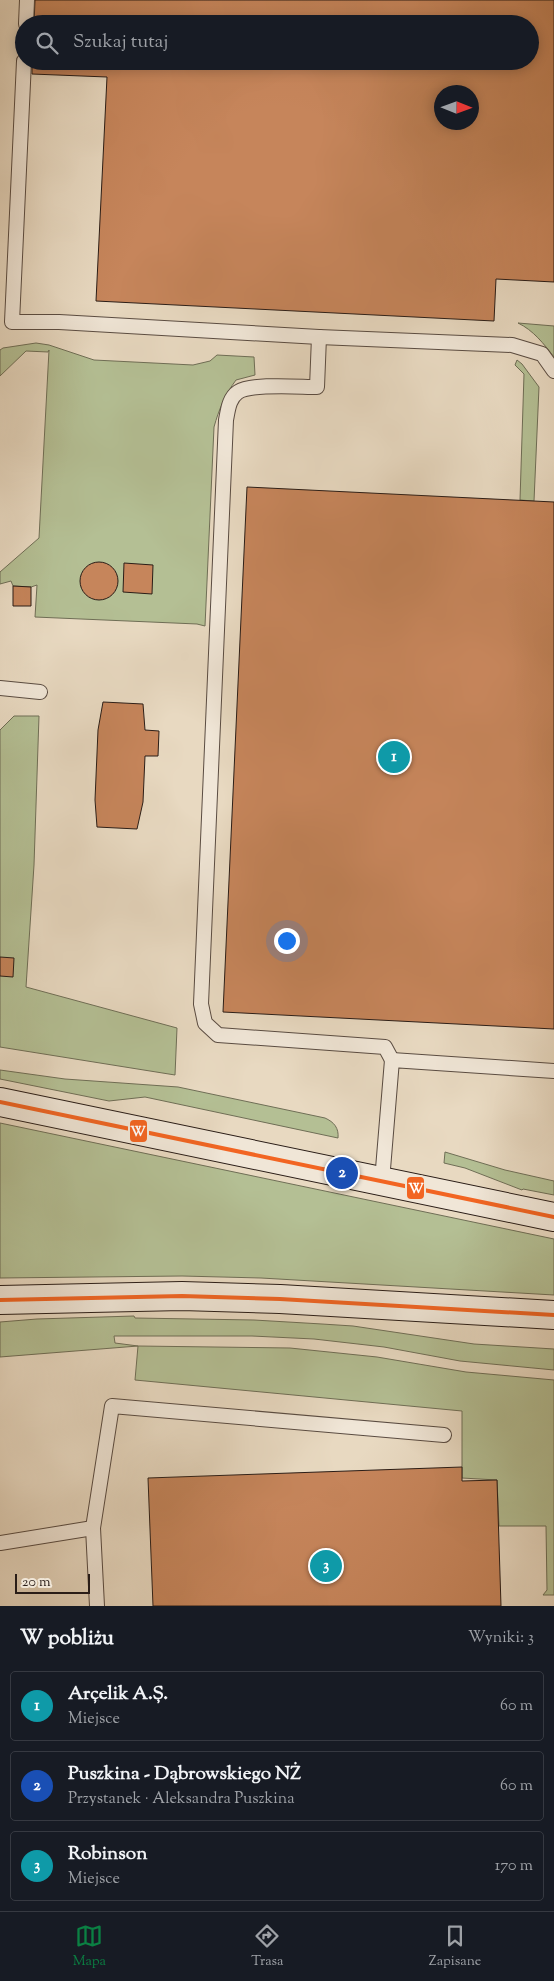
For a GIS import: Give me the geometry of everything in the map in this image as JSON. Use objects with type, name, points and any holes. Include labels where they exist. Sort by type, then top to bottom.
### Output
[{"type":"main road","points":[[0,1102],[554,1217]]},
{"type":"main road","points":[[0,1300],[182,1296],[554,1315]]},
{"type":"lane","points":[[26,15],[27,0]]},
{"type":"lane","points":[[23,70],[6,326],[59,322],[320,337],[512,345],[542,354],[554,371]]},
{"type":"lane","points":[[320,337],[317,387],[252,387],[238,392],[229,403],[226,420],[201,1004],[205,1023],[218,1035],[385,1047],[392,1060],[382,1181]]},
{"type":"lane","points":[[0,688],[40,692]]},
{"type":"lane","points":[[392,1060],[554,1070]]},
{"type":"lane","points":[[97,1606],[93,1528],[112,1406],[444,1434]]},
{"type":"lane","points":[[0,1543],[93,1528]]},
{"type":"green space","points":[[518,323],[554,326],[554,357],[533,333]]},
{"type":"green space","points":[[36,343],[49,345],[94,360],[193,365],[210,361],[217,355],[254,357],[255,375],[236,380],[223,402],[214,427],[205,626],[197,624],[35,617],[37,585],[31,587],[13,586],[11,581],[0,584],[0,572],[39,538],[49,350],[48,352],[26,351],[0,376],[0,350]]},
{"type":"green space","points":[[517,360],[539,387],[534,501],[520,500],[524,374],[515,365]]},
{"type":"green space","points":[[14,716],[39,716],[34,865],[26,987],[177,1028],[175,1075],[0,1047],[0,730]]},
{"type":"green space","points":[[0,1070],[65,1079],[178,1087],[325,1118],[335,1126],[338,1131],[338,1138],[145,1097],[109,1101],[0,1079]]},
{"type":"green space","points":[[0,1123],[554,1239],[554,1295],[261,1278],[182,1276],[0,1278]]},
{"type":"green space","points":[[445,1152],[505,1170],[554,1181],[554,1195],[522,1190],[465,1168],[444,1163]]},
{"type":"green space","points":[[134,1316],[135,1318],[254,1320],[353,1326],[474,1344],[554,1349],[554,1370],[460,1361],[384,1347],[314,1339],[252,1336],[114,1336],[115,1343],[138,1346],[0,1357],[0,1322]]},
{"type":"green space","points":[[138,1346],[290,1348],[377,1357],[466,1372],[554,1380],[554,1595],[543,1595],[547,1590],[546,1526],[499,1526],[497,1480],[462,1478],[462,1411],[135,1380]]},
{"type":"building","points":[[35,0],[554,0],[554,282],[496,279],[494,321],[96,301],[107,77],[32,74],[32,70],[539,70],[539,15],[34,15]]},
{"type":"building","points":[[247,487],[554,502],[554,1029],[223,1012]]},
{"type":"building","points":[[99,562],[113,567],[118,581],[113,595],[99,600],[85,595],[80,581],[85,567]]},
{"type":"building","points":[[124,563],[153,565],[152,594],[123,592]]},
{"type":"building","points":[[13,586],[31,587],[31,606],[13,606]]},
{"type":"building","points":[[103,702],[143,704],[145,730],[159,731],[158,756],[145,756],[143,802],[137,829],[97,827],[95,800],[98,730]]},
{"type":"building","points":[[0,957],[14,958],[13,977],[0,976]]},
{"type":"building","points":[[462,1467],[462,1481],[497,1480],[501,1606],[153,1606],[148,1478]]},
{"type":"transit line","name":"W","points":[[0,1102],[554,1217]]},
{"type":"transit line","name":"W","points":[[0,1300],[182,1296],[280,1299],[554,1315]]},
{"type":"place","name":"Arçelik A.Ş.","points":[[394,757]]},
{"type":"place","name":"Puszkina - Dąbrowskiego NŻ","points":[[342,1173]]},
{"type":"place","name":"Robinson","points":[[326,1566]]}]
